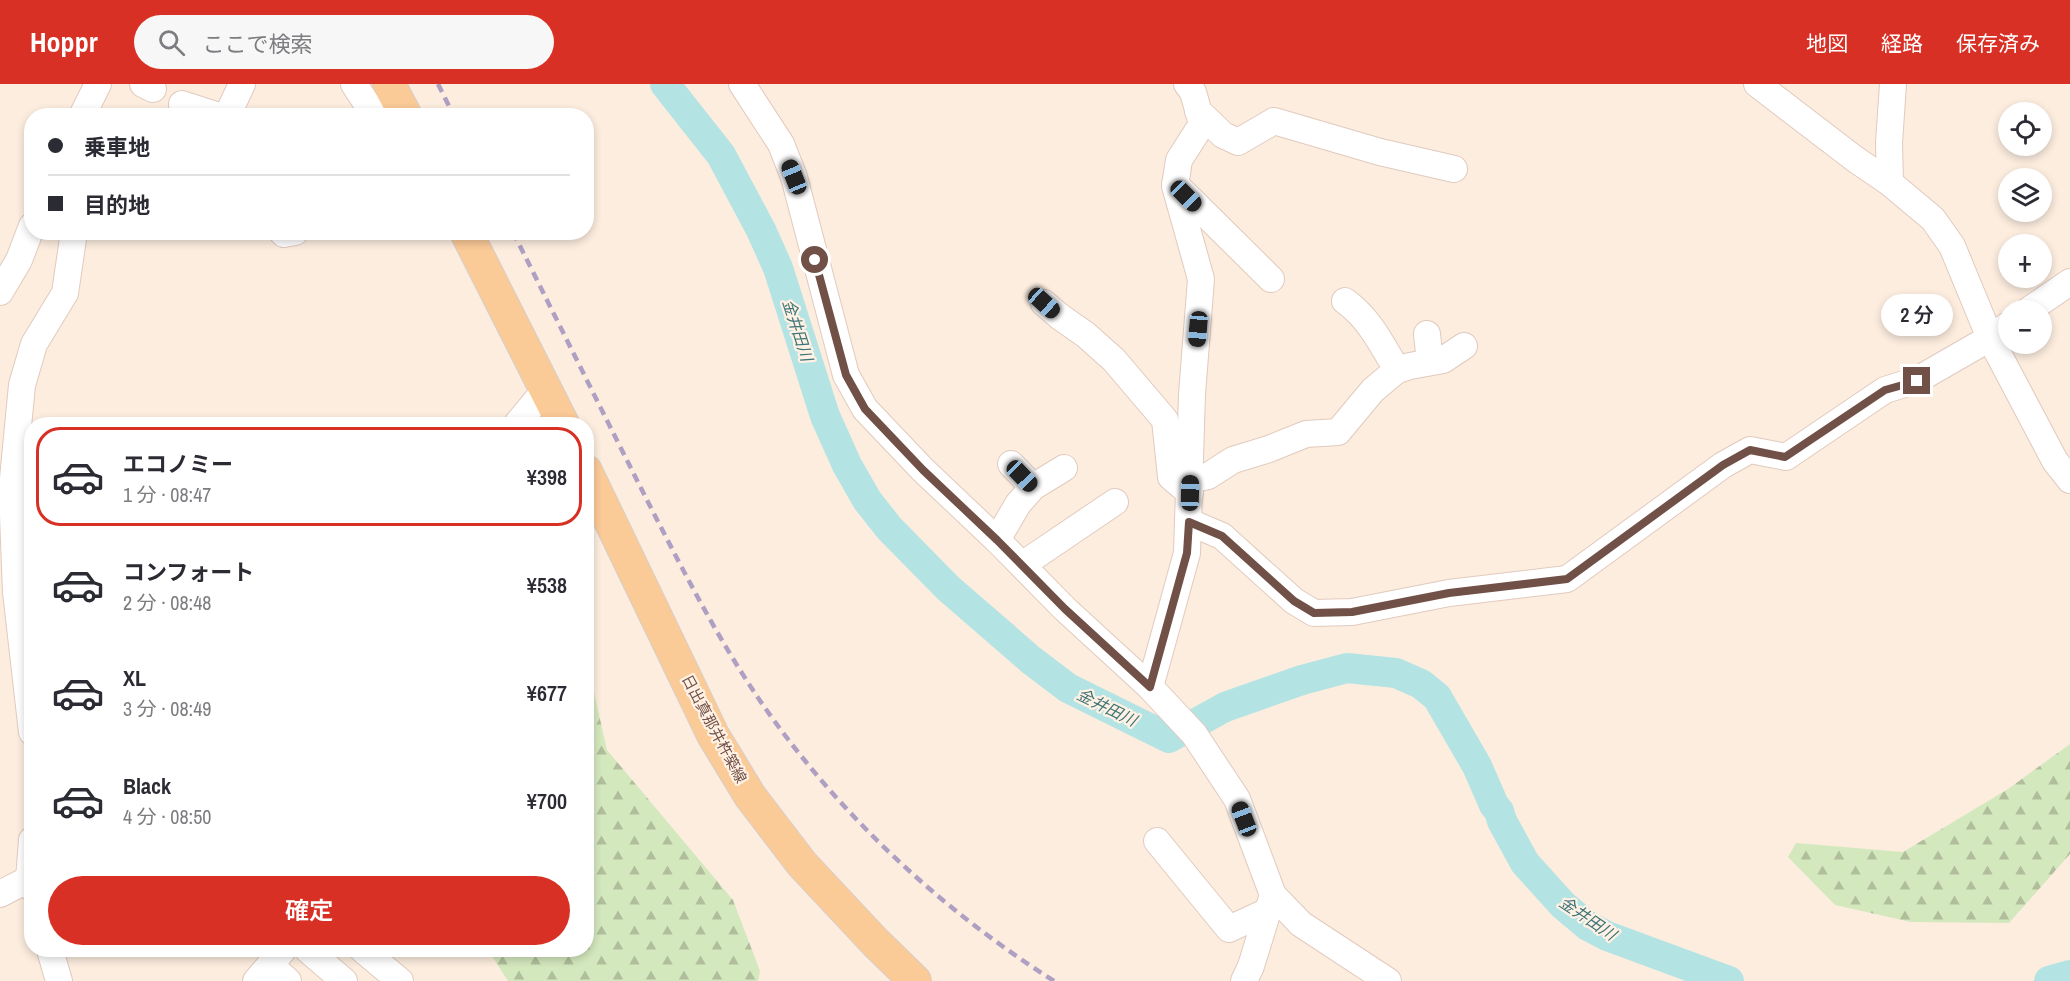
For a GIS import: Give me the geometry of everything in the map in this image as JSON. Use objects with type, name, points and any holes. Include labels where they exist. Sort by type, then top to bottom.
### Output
[{"type":"main road","points":[[470,240],[559,417]]},
{"type":"main road","name":"日出真那井杵築線","points":[[594,488],[713,735],[750,796],[802,864],[915,981]]},
{"type":"street","points":[[86,108],[98,84]]},
{"type":"street","points":[[231,108],[242,84]]},
{"type":"street","points":[[354,84],[389,107]]},
{"type":"street","points":[[742,84],[781,144],[794,177],[846,375],[865,409],[1065,609],[1156,694],[1194,734],[1237,800],[1270,903],[1251,966],[1244,981]]},
{"type":"street","points":[[1156,694],[1187,553],[1189,522],[1192,394],[1201,279],[1175,184],[1179,160],[1202,124],[1193,92],[1187,84]]},
{"type":"street","points":[[1757,84],[1890,183],[1933,219],[1952,246],[1998,330]]},
{"type":"street","points":[[1890,183],[1889,143],[1893,84]]},
{"type":"street","points":[[182,104],[194,108]]},
{"type":"street","points":[[1198,111],[1223,135],[1238,141],[1274,121],[1380,152],[1454,169]]},
{"type":"street","points":[[1175,184],[1271,279]]},
{"type":"street","points":[[0,292],[19,260],[27,240]]},
{"type":"street","points":[[24,687],[8,597],[12,489],[23,457],[22,385],[34,344],[65,293],[73,240]]},
{"type":"street","points":[[2044,300],[2070,282]]},
{"type":"street","points":[[1345,301],[1358,310],[1370,324],[1397,370]]},
{"type":"street","points":[[1044,303],[1086,334],[1114,360],[1165,420],[1171,477],[1190,486]]},
{"type":"street","points":[[1189,522],[1222,536],[1294,601],[1314,613],[1352,612],[1449,593],[1567,579],[1723,465],[1750,450],[1785,457],[1885,390],[1917,381],[1998,333]]},
{"type":"street","points":[[1426,334],[1430,362]]},
{"type":"street","points":[[1190,486],[1233,460],[1306,434],[1338,432],[1373,390],[1397,370],[1443,360],[1464,346]]},
{"type":"street","points":[[2010,354],[2067,471]]},
{"type":"street","points":[[523,417],[545,390]]},
{"type":"street","points":[[1011,464],[1033,487]]},
{"type":"street","points":[[997,540],[1018,504],[1033,487],[1064,468]]},
{"type":"street","points":[[1022,565],[1114,502]]},
{"type":"street","points":[[1156,841],[1229,929],[1270,903]]},
{"type":"street","points":[[0,894],[24,886]]},
{"type":"street","points":[[1270,903],[1388,981]]},
{"type":"street","points":[[52,957],[59,981]]},
{"type":"street","points":[[316,957],[344,981]]},
{"type":"street","points":[[355,981],[367,957]]},
{"type":"street","points":[[372,957],[400,981]]},
{"type":"green space","points":[[594,693],[607,750],[733,900],[760,971],[758,981],[508,981],[493,957],[594,957]]},
{"type":"green space","points":[[2070,744],[2070,854],[2009,923],[1911,922],[1835,905],[1788,857],[1796,843],[1903,852],[2008,789]]},
{"type":"waterway","name":"金井田川","points":[[665,84],[721,155],[761,230],[778,268],[825,416],[847,465],[867,500],[889,528],[948,588],[1031,660],[1068,688],[1169,738],[1225,707],[1302,680],[1347,668],[1396,673],[1421,684],[1437,697],[1477,766],[1494,805],[1525,863],[1563,905],[1588,926],[1607,936],[1729,981]]},
{"type":"waterway","name":"金井田川","points":[[2049,981],[2070,975]]},
{"type":"railway","points":[[438,84],[450,108]]},
{"type":"railway","points":[[517,240],[679,562],[711,621],[764,707],[843,805],[908,870],[978,928],[1054,981]]},
{"type":"route","points":[[815,260],[846,375],[865,409],[923,470],[1065,609],[1150,687],[1187,553],[1189,522],[1222,536],[1294,601],[1314,613],[1352,612],[1449,593],[1567,579],[1723,465],[1750,450],[1785,457],[1885,390],[1917,381]]}]
